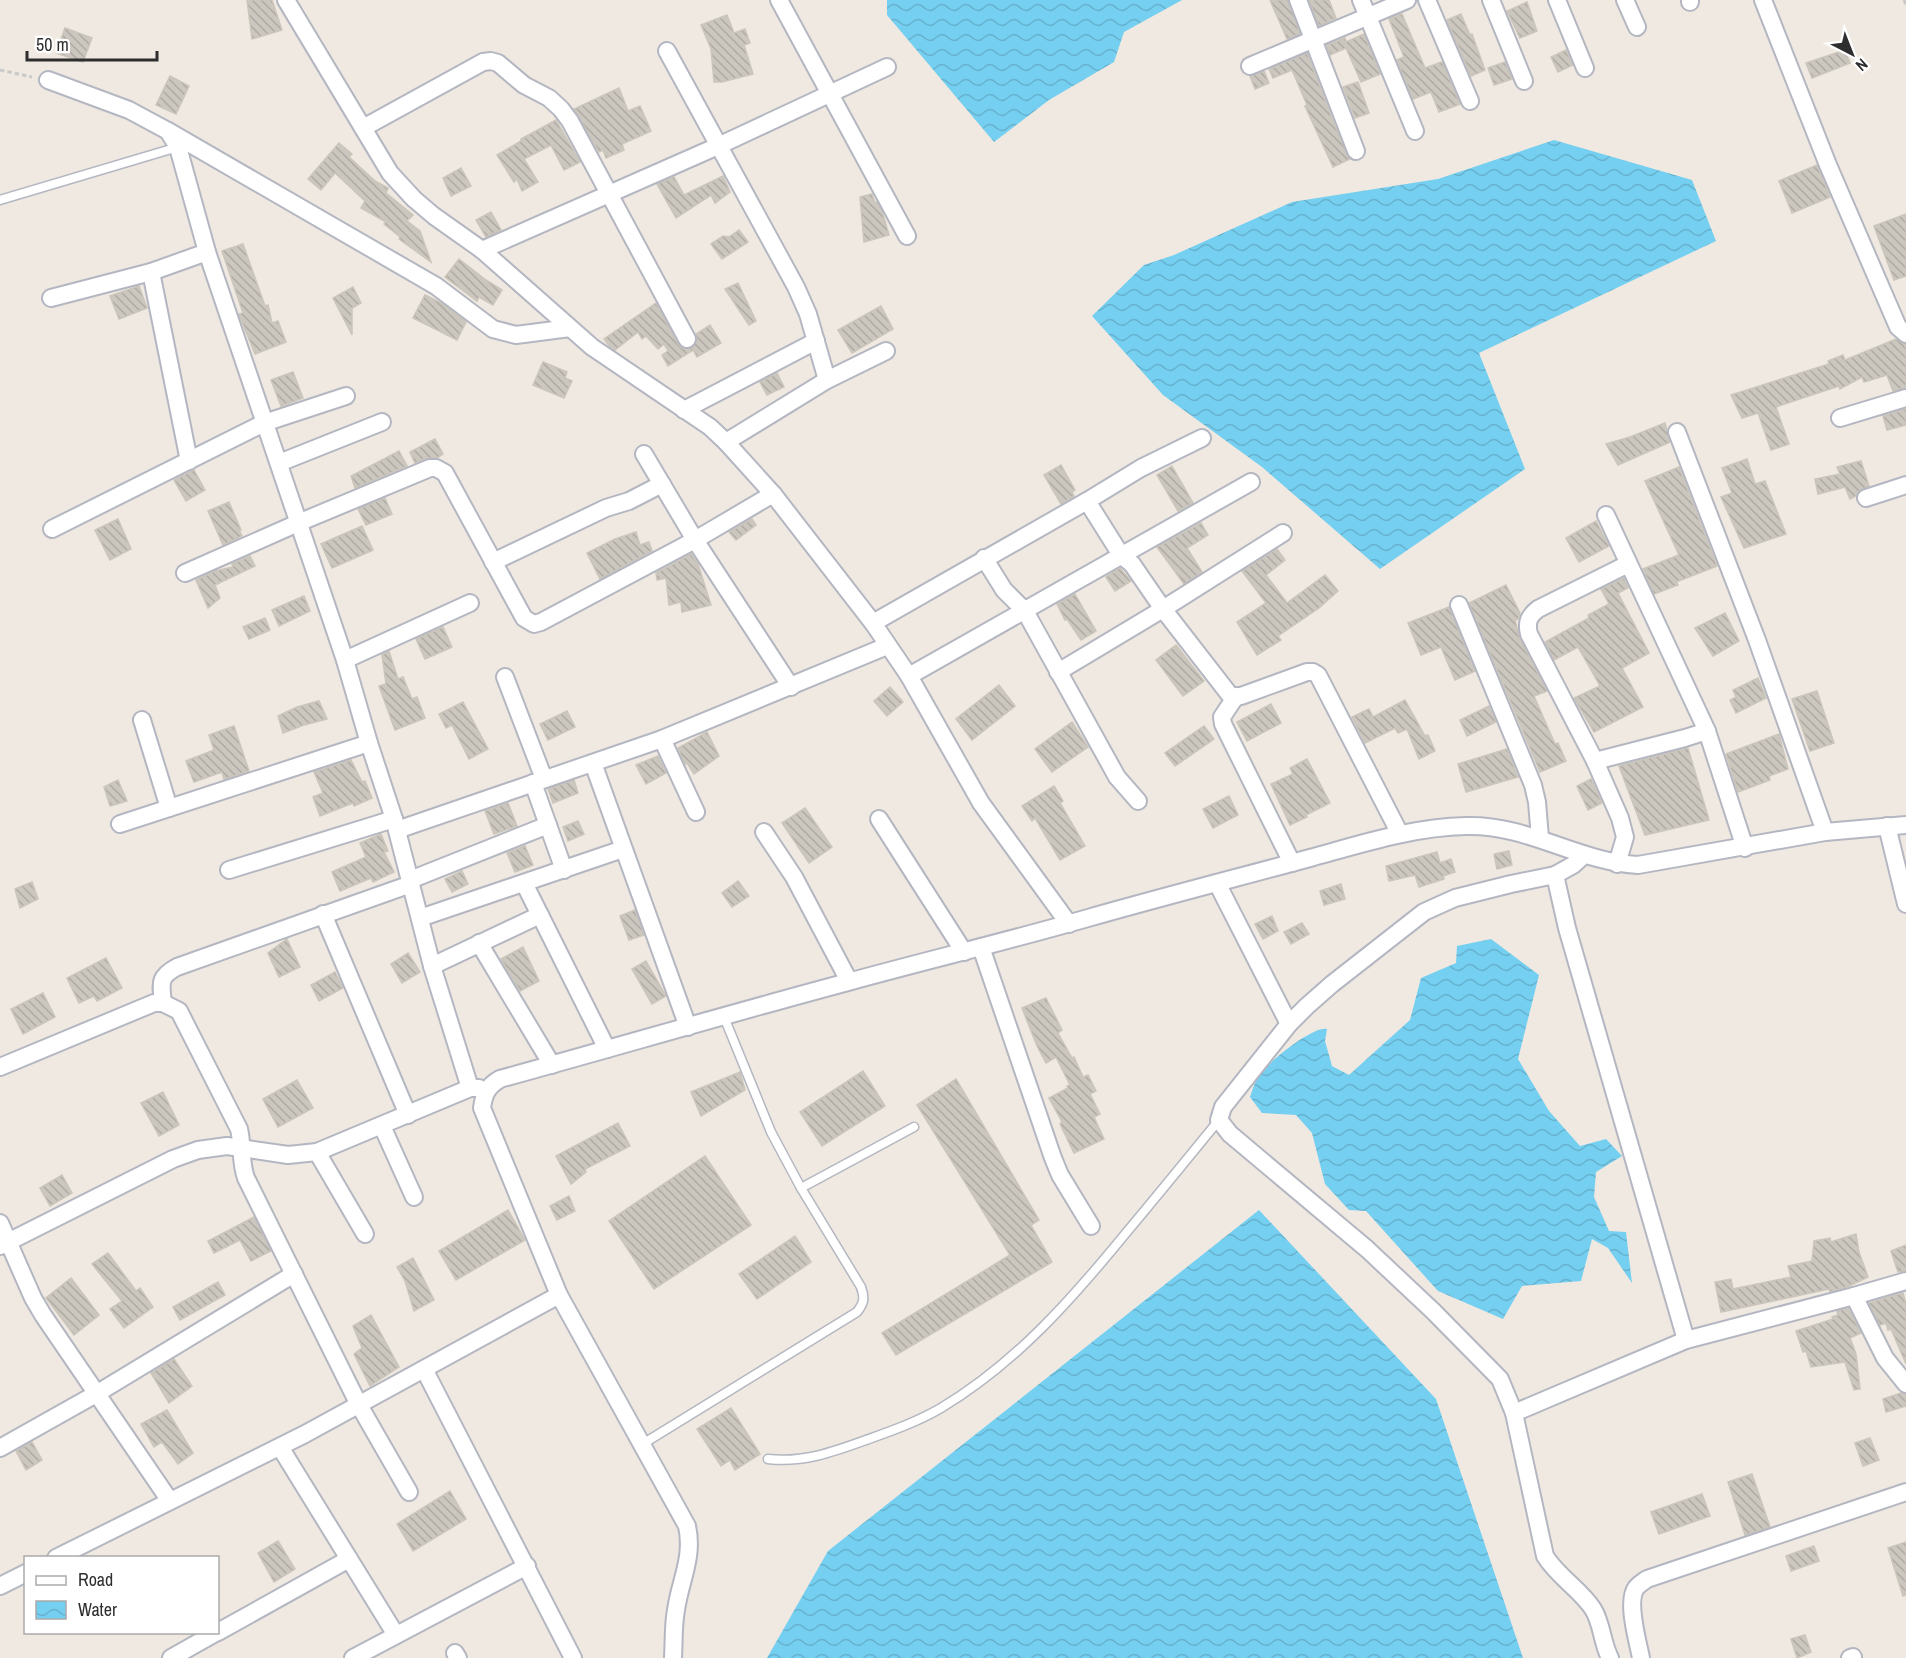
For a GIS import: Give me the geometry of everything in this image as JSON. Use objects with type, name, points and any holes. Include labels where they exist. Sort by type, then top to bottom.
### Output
[{"type":"street","points":[[286,0],[390,173],[400,185],[434,216],[482,250],[592,347],[710,427],[773,494],[873,623],[909,676],[981,803],[1069,924]]},
{"type":"street","points":[[779,0],[907,236]]},
{"type":"street","points":[[1298,0],[1356,151]]},
{"type":"street","points":[[1361,0],[1415,131]]},
{"type":"street","points":[[1250,66],[1407,0]]},
{"type":"street","points":[[1427,0],[1470,101]]},
{"type":"street","points":[[1491,0],[1524,81]]},
{"type":"street","points":[[1557,0],[1585,68]]},
{"type":"street","points":[[1625,0],[1637,27]]},
{"type":"street","points":[[1763,0],[1828,165],[1898,327],[1906,334]]},
{"type":"street","points":[[667,51],[796,287],[808,314],[827,380]]},
{"type":"street","points":[[363,128],[483,62],[498,63],[524,85],[549,98],[570,121],[687,339]]},
{"type":"street","points":[[482,250],[718,146],[887,67]]},
{"type":"street","points":[[48,80],[129,111],[168,131],[436,286],[493,329],[516,335],[570,328]]},
{"type":"street","points":[[168,131],[178,147],[207,252],[345,660],[396,824],[432,966],[478,1089],[482,1108],[559,1295],[687,1527],[690,1540],[689,1556],[676,1610],[671,1658]]},
{"type":"street","points":[[51,298],[151,272],[207,252]]},
{"type":"street","points":[[151,272],[189,461]]},
{"type":"street","points":[[684,410],[816,341]]},
{"type":"street","points":[[726,442],[827,380],[886,351]]},
{"type":"street","points":[[52,529],[264,423],[346,396]]},
{"type":"street","points":[[1840,418],[1906,399]]},
{"type":"street","points":[[279,463],[382,422]]},
{"type":"street","points":[[1677,432],[1757,640],[1826,832]]},
{"type":"street","points":[[873,623],[1141,468],[1202,438]]},
{"type":"street","points":[[644,454],[694,540],[792,687]]},
{"type":"street","points":[[185,573],[298,523],[430,468],[436,468],[445,473],[524,618],[534,624],[694,540],[773,494]]},
{"type":"street","points":[[909,676],[1251,482]]},
{"type":"street","points":[[493,562],[662,484]]},
{"type":"street","points":[[1866,498],[1906,485]]},
{"type":"street","points":[[1087,501],[1121,555],[1132,564],[1163,609],[1229,694],[1236,696],[1307,672],[1318,675],[1400,834]]},
{"type":"street","points":[[1606,515],[1707,731],[1745,848]]},
{"type":"street","points":[[1058,672],[1163,609],[1282,533]]},
{"type":"street","points":[[984,558],[1004,590],[1025,611],[1117,777],[1138,801]]},
{"type":"street","points":[[1617,864],[1625,837],[1620,818],[1595,761],[1527,626],[1528,618],[1538,609],[1628,564]]},
{"type":"street","points":[[345,660],[470,603]]},
{"type":"street","points":[[1459,605],[1533,785],[1540,838]]},
{"type":"street","points":[[229,870],[396,824],[592,763],[662,739],[887,646]]},
{"type":"street","points":[[505,676],[538,781],[548,825],[564,870]]},
{"type":"street","points":[[1236,696],[1222,717],[1223,724],[1292,863]]},
{"type":"street","points":[[142,720],[169,808]]},
{"type":"street","points":[[1595,761],[1707,731]]},
{"type":"street","points":[[662,739],[696,812]]},
{"type":"street","points":[[120,824],[369,743]]},
{"type":"street","points":[[592,763],[688,1027]]},
{"type":"street","points":[[879,819],[964,952]]},
{"type":"street","points":[[164,1003],[161,984],[163,977],[169,972],[410,882],[548,825]]},
{"type":"street","points":[[4,1245],[173,1159],[198,1150],[243,1147],[288,1155],[317,1152],[500,1079],[849,981],[1400,834],[1468,825],[1497,828],[1540,838],[1583,856],[1638,866],[1826,832],[1906,825]]},
{"type":"street","points":[[1887,826],[1906,904]]},
{"type":"street","points":[[764,832],[794,877],[849,981]]},
{"type":"street","points":[[420,918],[623,849]]},
{"type":"street","points":[[1583,856],[1555,876],[1500,887],[1439,904],[1424,912],[1332,984],[1289,1024],[1222,1107],[1219,1120],[1230,1134],[1367,1249],[1500,1379],[1514,1413],[1545,1556],[1551,1566],[1588,1602],[1595,1612],[1610,1658]]},
{"type":"street","points":[[1555,876],[1567,928],[1686,1340]]},
{"type":"street","points":[[525,883],[607,1049]]},
{"type":"street","points":[[1217,883],[1289,1024]]},
{"type":"street","points":[[323,914],[408,1115]]},
{"type":"street","points":[[432,966],[540,915]]},
{"type":"street","points":[[479,943],[552,1065]]},
{"type":"street","points":[[981,947],[1053,1158],[1091,1226]]},
{"type":"street","points":[[0,1067],[154,1003],[172,1006],[183,1016],[236,1120],[243,1147],[242,1165],[246,1178],[359,1405],[409,1492]]},
{"type":"street","points":[[382,1126],[414,1197]]},
{"type":"street","points":[[317,1152],[365,1234]]},
{"type":"street","points":[[0,1223],[4,1245],[43,1315],[170,1501]]},
{"type":"street","points":[[0,1448],[96,1394],[294,1274]]},
{"type":"street","points":[[1514,1413],[1686,1340],[1906,1281]]},
{"type":"street","points":[[58,1556],[280,1447],[559,1295]]},
{"type":"street","points":[[1854,1296],[1885,1358],[1906,1384]]},
{"type":"street","points":[[424,1369],[573,1658]]},
{"type":"street","points":[[280,1447],[396,1635]]},
{"type":"street","points":[[1641,1658],[1632,1605],[1633,1594],[1647,1579],[1906,1492]]},
{"type":"street","points":[[219,1631],[349,1559]]},
{"type":"street","points":[[353,1658],[527,1566]]},
{"type":"street","points":[[0,1586],[24,1574]]},
{"type":"street","points":[[171,1658],[213,1634]]},
{"type":"lane","points":[[0,200],[178,147]]},
{"type":"lane","points":[[641,1445],[857,1312],[863,1304],[864,1296],[861,1287],[801,1188],[771,1132],[724,1017]]},
{"type":"lane","points":[[768,1459],[788,1461],[827,1454],[909,1424],[967,1391],[1028,1342],[1059,1312],[1219,1120]]},
{"type":"lane","points":[[801,1188],[914,1127]]},
{"type":"path","points":[[1904,0],[1906,5]]},
{"type":"path","points":[[0,70],[48,80]]},
{"type":"water","points":[[887,0],[1182,0],[1124,32],[1114,62],[1049,100],[994,142],[887,15]]},
{"type":"water","points":[[1554,140],[1692,180],[1716,241],[1479,353],[1525,469],[1380,569],[1262,467],[1163,395],[1092,316],[1144,265],[1174,255],[1292,202],[1438,179]]},
{"type":"water","points":[[1491,939],[1539,975],[1518,1059],[1549,1111],[1580,1146],[1606,1139],[1622,1156],[1596,1172],[1594,1197],[1609,1231],[1626,1232],[1632,1283],[1608,1248],[1592,1239],[1581,1281],[1522,1286],[1503,1319],[1438,1291],[1366,1211],[1349,1210],[1325,1184],[1312,1133],[1296,1115],[1262,1113],[1250,1097],[1257,1079],[1269,1065],[1300,1040],[1320,1030],[1327,1029],[1325,1041],[1332,1066],[1349,1075],[1410,1020],[1421,978],[1456,963],[1457,946]]},
{"type":"water","points":[[1259,1210],[1436,1399],[1523,1658],[767,1658],[828,1551]]},
{"type":"building","points":[[247,0],[272,0],[282,30],[252,39]]},
{"type":"building","points":[[1270,0],[1288,0],[1300,34],[1287,39]]},
{"type":"building","points":[[1309,0],[1329,0],[1336,18],[1319,26]]},
{"type":"building","points":[[1527,2],[1537,31],[1520,38],[1507,11]]},
{"type":"building","points":[[1402,14],[1425,68],[1442,62],[1460,104],[1439,112],[1431,92],[1413,99],[1397,60],[1404,57],[1389,19]]},
{"type":"building","points":[[1461,14],[1470,35],[1472,34],[1485,70],[1471,76],[1447,20]]},
{"type":"building","points":[[727,15],[734,33],[745,29],[750,43],[744,45],[753,74],[714,82],[711,49],[701,25]]},
{"type":"building","points":[[65,28],[92,38],[83,62],[56,53]]},
{"type":"building","points":[[1364,34],[1380,74],[1361,82],[1346,48],[1330,55],[1327,45],[1345,38],[1346,42]]},
{"type":"building","points":[[1566,50],[1573,65],[1558,72],[1551,57]]},
{"type":"building","points":[[1845,50],[1850,63],[1812,78],[1806,63]]},
{"type":"building","points":[[1307,53],[1350,159],[1333,167],[1305,106],[1307,105],[1292,70],[1273,78],[1269,69]]},
{"type":"building","points":[[1505,62],[1512,79],[1494,85],[1488,68]]},
{"type":"building","points":[[1264,71],[1269,83],[1255,89],[1250,76]]},
{"type":"building","points":[[170,76],[189,86],[176,114],[156,105]]},
{"type":"building","points":[[1358,82],[1369,113],[1355,118],[1343,87]]},
{"type":"building","points":[[619,88],[628,111],[640,106],[651,131],[622,144],[624,150],[606,158],[603,150],[599,152],[574,109]]},
{"type":"building","points":[[556,120],[580,162],[564,170],[551,145],[524,159],[538,182],[522,191],[517,179],[514,182],[497,155]]},
{"type":"building","points":[[339,143],[352,154],[349,157],[375,181],[388,188],[386,193],[413,215],[407,221],[420,231],[431,262],[399,239],[400,237],[384,224],[386,222],[361,208],[365,201],[335,173],[321,190],[308,179]]},
{"type":"building","points":[[1817,165],[1830,197],[1792,213],[1779,181]]},
{"type":"building","points":[[461,168],[471,186],[451,196],[443,178]]},
{"type":"building","points":[[723,176],[730,192],[715,203],[711,195],[676,218],[657,184],[674,177],[684,195]]},
{"type":"building","points":[[872,194],[875,203],[877,202],[882,211],[889,235],[864,242],[860,197]]},
{"type":"building","points":[[491,212],[501,230],[486,237],[476,220]]},
{"type":"building","points":[[1906,214],[1906,276],[1894,280],[1874,226]]},
{"type":"building","points":[[739,230],[748,242],[722,259],[711,244]]},
{"type":"building","points":[[243,244],[265,306],[268,305],[272,323],[278,321],[286,342],[255,354],[239,314],[243,313],[222,251]]},
{"type":"building","points":[[459,259],[502,290],[493,305],[479,297],[477,301],[445,277]]},
{"type":"building","points":[[738,283],[756,321],[749,325],[725,289]]},
{"type":"building","points":[[139,286],[147,308],[119,319],[110,296]]},
{"type":"building","points":[[353,287],[361,303],[352,308],[352,335],[333,298]]},
{"type":"building","points":[[425,295],[441,303],[466,322],[457,340],[413,318]]},
{"type":"building","points":[[656,303],[682,348],[692,348],[697,340],[696,334],[710,325],[721,343],[697,357],[693,350],[668,366],[662,355],[668,351],[664,344],[658,349],[646,336],[642,339],[638,332],[615,350],[610,347],[604,339]]},
{"type":"building","points":[[881,306],[893,329],[852,353],[838,330]]},
{"type":"building","points":[[1896,339],[1906,344],[1906,388],[1893,391],[1887,375],[1864,382],[1862,377],[1840,389],[1839,386],[1776,407],[1789,444],[1771,450],[1758,413],[1742,418],[1731,395],[1829,364],[1828,361],[1843,355],[1845,360]]},
{"type":"building","points":[[543,362],[567,372],[565,378],[572,381],[564,398],[533,385]]},
{"type":"building","points":[[293,372],[303,398],[281,406],[271,380]]},
{"type":"building","points":[[777,373],[784,387],[767,395],[760,382]]},
{"type":"building","points":[[1906,409],[1906,425],[1887,430],[1883,416]]},
{"type":"building","points":[[1665,423],[1670,442],[1618,465],[1606,444]]},
{"type":"building","points":[[435,439],[443,454],[437,458],[426,458],[415,463],[410,452]]},
{"type":"building","points":[[399,451],[407,466],[355,488],[351,476]]},
{"type":"building","points":[[1747,459],[1755,484],[1765,481],[1786,534],[1744,548],[1721,497],[1732,493],[1722,468]]},
{"type":"building","points":[[1861,461],[1869,486],[1859,491],[1856,496],[1850,499],[1845,487],[1818,494],[1815,479],[1840,474],[1837,467]]},
{"type":"building","points":[[1061,465],[1075,490],[1072,492],[1074,496],[1061,504],[1044,475]]},
{"type":"building","points":[[1172,466],[1193,503],[1178,511],[1157,475]]},
{"type":"building","points":[[1679,467],[1717,566],[1676,582],[1678,585],[1654,594],[1643,569],[1679,555],[1645,481]]},
{"type":"building","points":[[194,470],[205,490],[186,501],[174,480]]},
{"type":"building","points":[[385,498],[392,514],[366,525],[358,509]]},
{"type":"building","points":[[229,502],[242,536],[223,545],[208,511]]},
{"type":"building","points":[[118,519],[131,549],[110,560],[95,530]]},
{"type":"building","points":[[752,519],[756,525],[736,540],[729,532]]},
{"type":"building","points":[[1596,521],[1609,546],[1579,562],[1566,538]]},
{"type":"building","points":[[1201,523],[1208,535],[1187,548],[1202,572],[1184,584],[1157,547]]},
{"type":"building","points":[[362,526],[373,550],[332,568],[321,544]]},
{"type":"building","points":[[636,532],[640,545],[649,542],[652,551],[600,579],[587,553],[615,539]]},
{"type":"building","points":[[1277,549],[1285,560],[1266,575],[1287,603],[1325,575],[1338,591],[1319,608],[1278,636],[1281,640],[1257,655],[1237,622],[1266,603],[1242,571]]},
{"type":"building","points":[[691,554],[698,564],[711,605],[682,612],[681,602],[669,605],[666,578],[657,580],[656,573]]},
{"type":"building","points":[[250,556],[255,566],[215,585],[220,598],[208,608],[196,580],[215,571],[233,567],[232,564]]},
{"type":"building","points":[[1120,568],[1131,581],[1115,591],[1106,577]]},
{"type":"building","points":[[1624,578],[1628,588],[1618,593],[1649,653],[1622,668],[1643,707],[1594,732],[1574,698],[1600,686],[1578,647],[1554,660],[1545,642],[1589,618],[1588,615],[1609,604],[1601,589]]},
{"type":"building","points":[[1506,585],[1520,613],[1518,619],[1515,620],[1520,639],[1547,691],[1534,696],[1555,744],[1558,743],[1566,761],[1540,772],[1469,603]]},
{"type":"building","points":[[1075,594],[1096,631],[1081,640],[1067,619],[1065,620],[1057,604]]},
{"type":"building","points":[[304,596],[310,611],[279,626],[272,610]]},
{"type":"building","points":[[1449,607],[1475,671],[1455,680],[1441,647],[1421,655],[1408,623]]},
{"type":"building","points":[[1725,613],[1739,641],[1713,656],[1695,628]]},
{"type":"building","points":[[265,618],[270,630],[249,639],[243,627]]},
{"type":"building","points":[[443,627],[452,647],[425,659],[416,639]]},
{"type":"building","points":[[1176,645],[1204,681],[1183,696],[1156,660]]},
{"type":"building","points":[[389,651],[398,679],[403,677],[412,699],[417,697],[425,718],[395,730],[379,686],[386,684],[382,655]]},
{"type":"building","points":[[1758,678],[1766,698],[1736,713],[1730,700],[1736,697],[1733,690]]},
{"type":"building","points":[[999,685],[1015,706],[972,740],[956,719]]},
{"type":"building","points":[[890,687],[903,702],[887,716],[874,701]]},
{"type":"building","points":[[1817,691],[1834,743],[1810,751],[1792,699]]},
{"type":"building","points":[[1405,700],[1425,736],[1428,735],[1435,751],[1419,759],[1407,729],[1398,733],[1395,728],[1365,743],[1352,717],[1369,709],[1373,717]]},
{"type":"building","points":[[319,701],[327,719],[283,733],[278,716],[297,707]]},
{"type":"building","points":[[463,702],[488,749],[469,759],[452,725],[446,728],[439,714]]},
{"type":"building","points":[[1271,704],[1281,723],[1247,741],[1237,722]]},
{"type":"building","points":[[1489,706],[1496,722],[1467,736],[1460,720]]},
{"type":"building","points":[[567,711],[575,727],[548,740],[540,724]]},
{"type":"building","points":[[1072,722],[1088,747],[1052,772],[1035,749]]},
{"type":"building","points":[[234,726],[249,771],[224,779],[222,772],[194,782],[186,761],[214,750],[209,735]]},
{"type":"building","points":[[1204,726],[1214,739],[1175,766],[1165,753]]},
{"type":"building","points":[[707,732],[719,756],[694,774],[687,763],[685,764],[678,748]]},
{"type":"building","points":[[1779,734],[1788,769],[1769,776],[1770,780],[1738,792],[1726,754]]},
{"type":"building","points":[[1688,748],[1709,820],[1645,835],[1619,766]]},
{"type":"building","points":[[1507,749],[1518,777],[1466,792],[1458,764]]},
{"type":"building","points":[[658,756],[666,773],[646,784],[636,765]]},
{"type":"building","points":[[1307,759],[1330,803],[1290,825],[1271,784],[1293,774],[1290,768]]},
{"type":"building","points":[[351,760],[362,782],[365,781],[372,798],[320,816],[313,797],[323,793],[314,772]]},
{"type":"building","points":[[1591,779],[1602,803],[1588,810],[1577,786]]},
{"type":"building","points":[[118,780],[127,801],[110,806],[104,787]]},
{"type":"building","points":[[574,780],[578,793],[553,803],[548,789]]},
{"type":"building","points":[[1054,786],[1063,801],[1060,803],[1085,846],[1060,860],[1035,818],[1032,821],[1022,806]]},
{"type":"building","points":[[1229,796],[1238,815],[1213,828],[1203,809]]},
{"type":"building","points":[[508,803],[517,826],[494,834],[485,811]]},
{"type":"building","points":[[805,808],[832,847],[809,863],[782,823]]},
{"type":"building","points":[[578,821],[584,834],[568,841],[563,827]]},
{"type":"building","points":[[381,834],[388,851],[384,852],[394,872],[373,882],[371,878],[340,891],[332,872],[366,857],[360,843]]},
{"type":"building","points":[[525,846],[533,865],[515,872],[507,853]]},
{"type":"building","points":[[1509,851],[1512,865],[1497,869],[1494,854]]},
{"type":"building","points":[[1437,852],[1440,863],[1451,859],[1455,872],[1443,876],[1444,879],[1419,887],[1415,875],[1389,881],[1386,866]]},
{"type":"building","points":[[462,871],[468,884],[452,892],[445,879]]},
{"type":"building","points":[[738,881],[749,896],[732,907],[722,893]]},
{"type":"building","points":[[32,882],[38,899],[20,908],[15,889]]},
{"type":"building","points":[[1341,884],[1345,899],[1324,905],[1320,891]]},
{"type":"building","points":[[635,910],[644,935],[629,940],[620,916]]},
{"type":"building","points":[[1272,916],[1278,931],[1263,939],[1255,924]]},
{"type":"building","points":[[1302,923],[1309,934],[1291,944],[1284,932]]},
{"type":"building","points":[[287,939],[300,967],[279,977],[268,953]]},
{"type":"building","points":[[523,947],[539,981],[520,991],[501,959]]},
{"type":"building","points":[[408,953],[420,972],[402,983],[391,964]]},
{"type":"building","points":[[106,958],[122,988],[97,1001],[94,996],[79,1003],[67,978]]},
{"type":"building","points":[[646,961],[666,996],[652,1004],[632,969]]},
{"type":"building","points":[[335,972],[343,988],[319,1001],[311,985]]},
{"type":"building","points":[[43,993],[55,1017],[23,1034],[11,1009]]},
{"type":"building","points":[[1046,998],[1062,1030],[1058,1033],[1072,1058],[1074,1057],[1083,1077],[1088,1075],[1096,1091],[1090,1094],[1100,1114],[1094,1117],[1104,1139],[1074,1153],[1060,1124],[1062,1122],[1049,1098],[1070,1085],[1056,1057],[1046,1063],[1022,1008]]},
{"type":"building","points":[[863,1071],[885,1106],[822,1146],[800,1112]]},
{"type":"building","points":[[740,1072],[745,1090],[701,1116],[691,1092]]},
{"type":"building","points":[[956,1079],[1039,1220],[1031,1225],[1052,1262],[896,1355],[882,1333],[1010,1255],[917,1105]]},
{"type":"building","points":[[297,1080],[313,1108],[278,1127],[263,1099]]},
{"type":"building","points":[[163,1092],[179,1125],[159,1136],[141,1103]]},
{"type":"building","points":[[618,1123],[630,1146],[585,1169],[586,1172],[571,1184],[556,1156]]},
{"type":"building","points":[[705,1156],[751,1225],[654,1289],[609,1221]]},
{"type":"building","points":[[62,1175],[72,1193],[50,1206],[40,1188]]},
{"type":"building","points":[[569,1196],[575,1211],[557,1220],[550,1206]]},
{"type":"building","points":[[508,1210],[525,1240],[456,1280],[439,1251]]},
{"type":"building","points":[[254,1217],[271,1251],[251,1261],[240,1240],[214,1253],[208,1241]]},
{"type":"building","points":[[1856,1234],[1859,1252],[1868,1277],[1830,1292],[1829,1289],[1721,1312],[1715,1282],[1731,1279],[1733,1289],[1791,1277],[1788,1266],[1812,1261],[1814,1241],[1830,1238],[1831,1242]]},
{"type":"building","points":[[795,1236],[811,1262],[757,1299],[739,1274]]},
{"type":"building","points":[[1906,1245],[1906,1271],[1898,1272],[1891,1251]]},
{"type":"building","points":[[108,1253],[136,1291],[140,1288],[153,1307],[124,1328],[110,1309],[122,1301],[92,1264]]},
{"type":"building","points":[[413,1258],[434,1300],[414,1311],[405,1281],[397,1267]]},
{"type":"building","points":[[71,1278],[99,1315],[74,1335],[46,1298]]},
{"type":"building","points":[[218,1282],[225,1295],[180,1320],[173,1307]]},
{"type":"building","points":[[1903,1293],[1906,1304],[1906,1364],[1891,1329],[1888,1330],[1886,1323],[1880,1325],[1869,1303]]},
{"type":"building","points":[[1848,1308],[1861,1333],[1850,1338],[1856,1354],[1860,1389],[1854,1390],[1845,1362],[1811,1367],[1796,1331],[1833,1319],[1832,1317],[1838,1315],[1837,1311]]},
{"type":"building","points":[[371,1315],[399,1367],[370,1386],[354,1354],[362,1348],[353,1326]]},
{"type":"building","points":[[174,1359],[192,1386],[169,1403],[151,1373]]},
{"type":"building","points":[[1901,1393],[1906,1394],[1906,1406],[1886,1412],[1883,1399]]},
{"type":"building","points":[[731,1408],[760,1454],[735,1470],[730,1460],[721,1466],[697,1429]]},
{"type":"building","points":[[167,1410],[193,1453],[178,1464],[162,1442],[154,1447],[141,1424]]},
{"type":"building","points":[[1870,1438],[1879,1460],[1863,1466],[1855,1443]]},
{"type":"building","points":[[32,1442],[42,1460],[26,1470],[16,1451]]},
{"type":"building","points":[[1752,1474],[1770,1527],[1745,1535],[1728,1482]]},
{"type":"building","points":[[450,1491],[466,1519],[413,1551],[397,1524]]},
{"type":"building","points":[[1702,1494],[1710,1516],[1659,1534],[1651,1512]]},
{"type":"building","points":[[278,1541],[295,1569],[274,1582],[258,1553]]},
{"type":"building","points":[[1906,1542],[1906,1595],[1903,1596],[1888,1548]]},
{"type":"building","points":[[1814,1546],[1819,1561],[1791,1571],[1786,1556]]},
{"type":"building","points":[[1805,1635],[1811,1652],[1797,1658],[1791,1639]]}]
